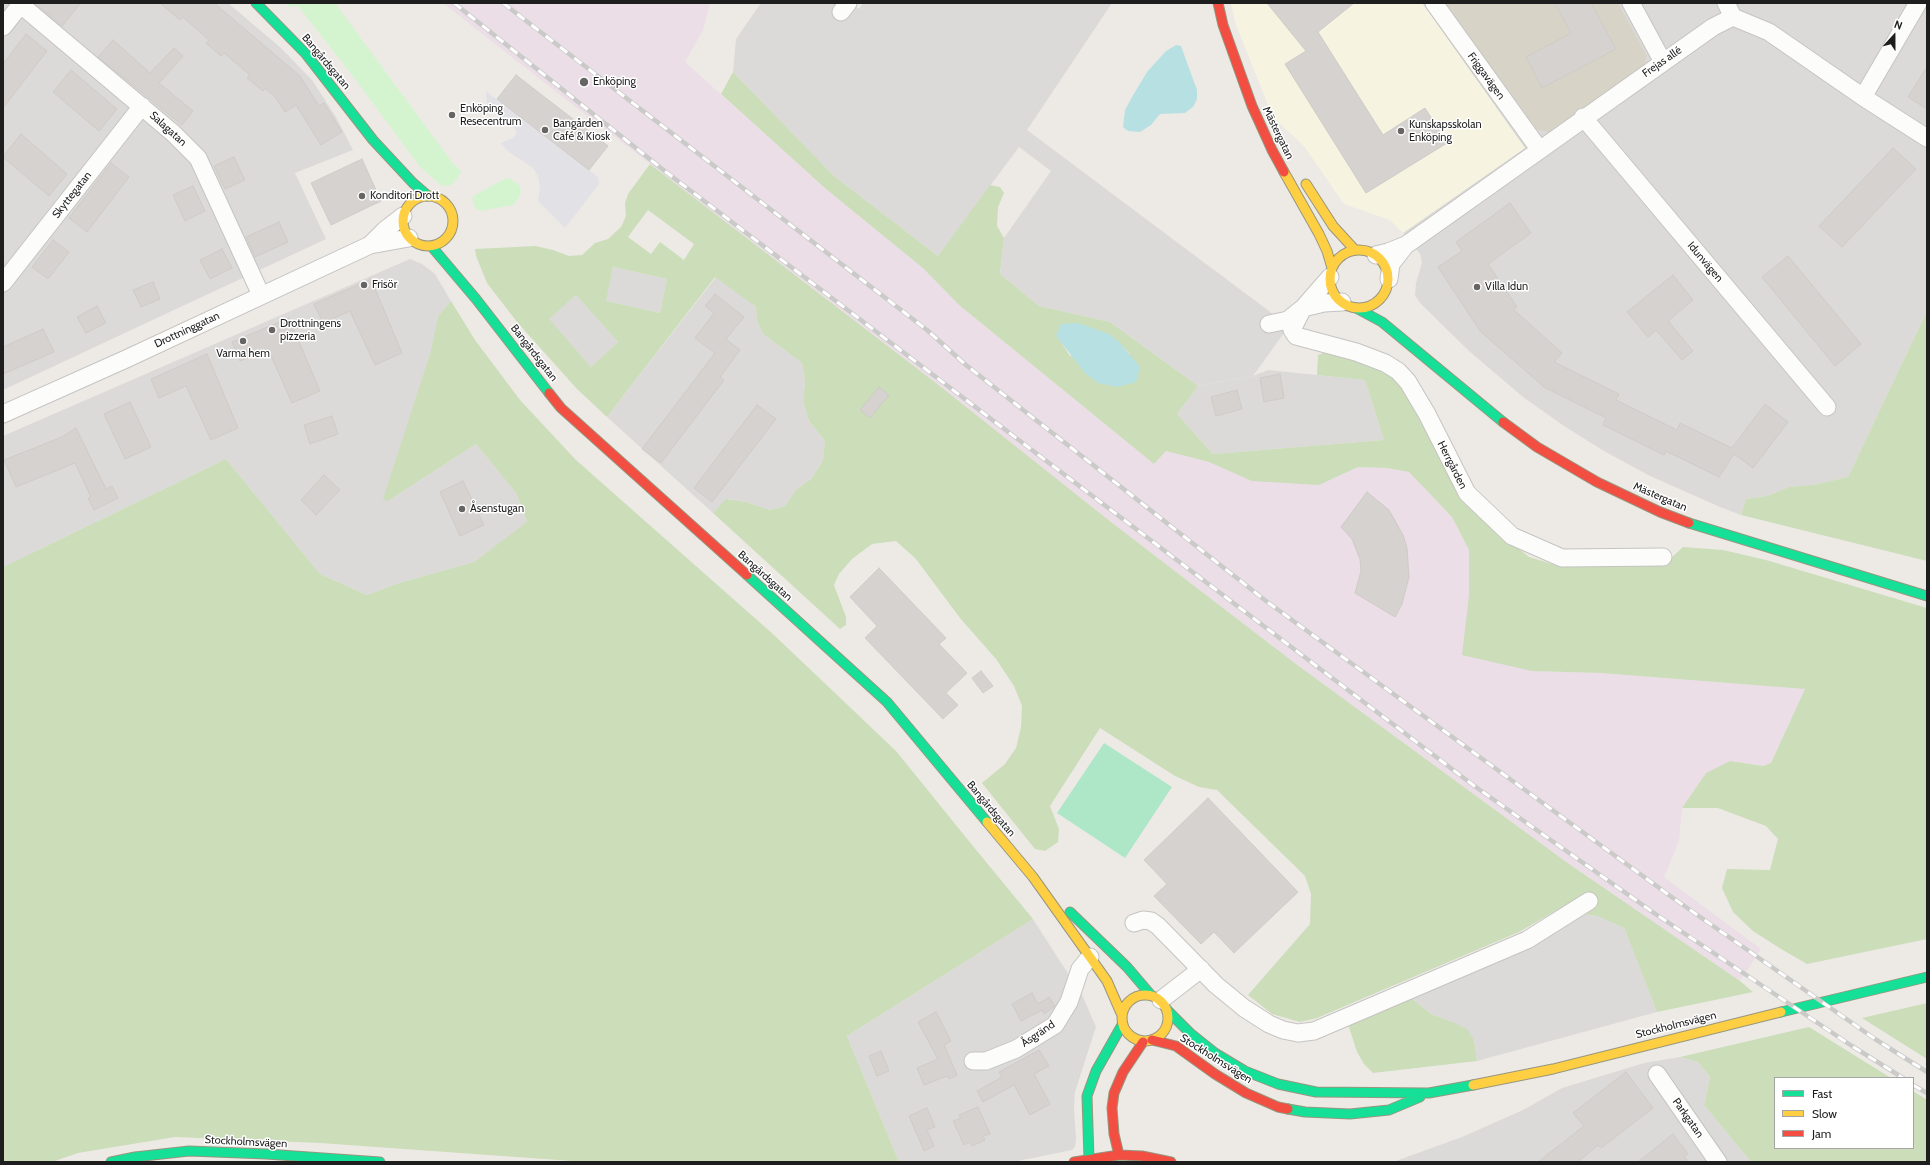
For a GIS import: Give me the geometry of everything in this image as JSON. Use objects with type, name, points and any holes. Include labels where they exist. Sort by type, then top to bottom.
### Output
[{"type":"main road","name":"Bangårdsgatan","points":[[256,3],[306,54],[373,140],[413,183],[428,196]]},
{"type":"main road","name":"Mästergatan","points":[[1218,3],[1223,25],[1252,106],[1272,150],[1318,234],[1331,272],[1333,291],[1349,305],[1382,322],[1419,351],[1463,391],[1537,447],[1591,479],[1660,512],[1715,532],[1927,596]]},
{"type":"main road","name":"Mästergatan","points":[[1225,3],[1234,33],[1261,104],[1268,118]]},
{"type":"main road","name":"Bangårdsgatan","points":[[373,140],[390,171]]},
{"type":"main road","points":[[1303,179],[1333,226],[1356,250]]},
{"type":"main road","points":[[428,196],[437,197],[450,208],[454,218],[454,227],[448,238],[442,243],[432,247],[422,246],[409,238],[403,225],[405,206],[419,197],[428,196]]},
{"type":"main road","points":[[448,238],[453,247]]},
{"type":"main road","name":"Bangårdsgatan","points":[[432,247],[476,298],[561,408],[887,702],[1033,877],[1108,981],[1121,1013]]},
{"type":"main road","points":[[1331,272],[1341,256],[1356,250],[1368,250],[1383,261],[1387,270],[1387,286],[1390,304]]},
{"type":"main road","name":"Bangårdsgatan","points":[[464,270],[476,298]]},
{"type":"main road","points":[[1349,305],[1367,307],[1376,303],[1387,286]]},
{"type":"main road","name":"Mästergatan","points":[[1402,325],[1419,351]]},
{"type":"main road","name":"Bangårdsgatan","points":[[1033,877],[1127,967],[1159,1001]]},
{"type":"main road","name":"Stockholmsvägen","points":[[1159,1001],[1190,1033],[1215,1054],[1245,1071],[1278,1084],[1316,1092],[1429,1093],[1552,1069],[1628,1049],[1927,977]]},
{"type":"main road","points":[[1119,1155],[1113,1114],[1114,1093],[1123,1072],[1148,1041],[1162,1033],[1168,1022],[1159,1001],[1137,995],[1127,1002],[1121,1013],[1122,1025],[1129,1035],[1148,1041]]},
{"type":"main road","points":[[1089,1159],[1087,1096],[1096,1071],[1122,1025]]},
{"type":"main road","name":"Stockholmsvägen","points":[[1148,1041],[1176,1046],[1215,1074],[1246,1093],[1278,1107],[1305,1112],[1350,1114],[1389,1110],[1429,1093]]},
{"type":"main road","name":"Stockholmsvägen","points":[[111,1162],[135,1157],[189,1151],[266,1154],[380,1162]]},
{"type":"main road","points":[[1074,1162],[1119,1155],[1142,1156],[1171,1162]]},
{"type":"street","name":"Friggavägen","points":[[1434,3],[1538,149]]},
{"type":"street","points":[[1631,3],[1663,62]]},
{"type":"street","points":[[1863,97],[1918,3]]},
{"type":"street","points":[[3,27],[22,4]]},
{"type":"street","name":"Salagatan","points":[[22,4],[173,133],[198,158],[261,295]]},
{"type":"street","name":"Frejas allé","points":[[1376,255],[1406,245],[1538,149],[1713,27],[1730,10],[1769,32],[1863,97],[1927,138]]},
{"type":"street","name":"Skyttegatan","points":[[3,283],[142,106]]},
{"type":"street","name":"Idunvägen","points":[[1584,117],[1827,407]]},
{"type":"street","name":"Drottninggatan","points":[[370,245],[405,206]]},
{"type":"street","name":"Drottninggatan","points":[[3,414],[126,359],[370,245],[409,238]]},
{"type":"street","name":"Frejas allé","points":[[1387,286],[1391,264],[1406,245]]},
{"type":"street","points":[[1269,324],[1288,320],[1303,308],[1331,272]]},
{"type":"street","points":[[1303,308],[1324,303],[1349,305]]},
{"type":"street","name":"Herrgården","points":[[1303,308],[1292,330],[1296,336],[1356,352],[1385,363],[1398,371],[1408,382],[1427,414],[1467,493],[1512,536],[1562,558],[1663,556]]},
{"type":"street","points":[[1134,922],[1143,920],[1151,921],[1158,926],[1216,985],[1244,1008],[1269,1024],[1283,1030],[1298,1033],[1314,1031],[1527,940],[1589,901]]},
{"type":"street","name":"Åsgränd","points":[[973,1061],[986,1061],[1016,1049],[1055,1025],[1069,1002],[1080,969],[1090,957]]},
{"type":"street","points":[[1159,1001],[1201,969]]},
{"type":"street","name":"Parkgatan","points":[[1657,1074],[1718,1162]]},
{"type":"shaded area","points":[[3,3],[228,3],[281,48],[312,80],[336,117],[353,150],[295,173],[326,239],[3,390]]},
{"type":"shaded area","points":[[443,3],[710,3],[703,30],[685,62],[826,189],[924,269],[959,305],[1154,464],[1166,451],[1209,462],[1319,485],[1358,467],[1387,468],[1409,472],[1452,517],[1469,550],[1469,596],[1532,671],[1601,673],[1805,689],[1771,763],[1763,766],[1730,761],[1706,773],[1682,808],[1679,841],[1664,877],[1761,949],[1740,981],[1569,864],[1296,664],[1111,522],[936,383],[551,88]]},
{"type":"shaded area","points":[[761,3],[851,3],[859,9],[863,3],[1112,3],[1027,130],[1289,326],[1253,376],[1198,386],[1110,322],[1039,306],[1000,274],[1004,238],[1051,171],[1019,147],[938,256],[834,176],[733,72],[736,39]]},
{"type":"shaded area","name":"Kunskapsskolan Enköping","points":[[1231,3],[1422,3],[1525,148],[1403,233],[1390,220],[1344,204],[1304,146],[1273,117],[1236,25]]},
{"type":"shaded area","points":[[1422,3],[1927,3],[1927,311],[1848,477],[1813,485],[1789,487],[1767,496],[1746,499],[1741,515],[1720,507],[1648,475],[1604,451],[1564,426],[1523,397],[1469,351],[1420,303],[1415,295],[1416,283],[1422,263],[1420,254],[1403,233],[1524,148]]},
{"type":"shaded area","points":[[1445,3],[1618,3],[1647,56],[1643,67],[1549,132],[1537,130]]},
{"type":"shaded area","points":[[486,91],[598,177],[599,184],[565,228],[538,201],[540,187],[538,176],[533,168],[509,152],[501,143],[513,138],[516,135],[516,130],[487,105]]},
{"type":"shaded area","points":[[410,259],[422,264],[435,274],[451,301],[438,316],[430,354],[388,501],[476,444],[516,493],[527,523],[474,562],[399,583],[367,595],[320,574],[226,459],[3,567],[3,436]]},
{"type":"shaded area","points":[[613,267],[667,279],[660,313],[605,301]]},
{"type":"shaded area","points":[[716,277],[756,307],[757,321],[763,334],[802,363],[805,382],[803,401],[809,421],[825,441],[823,460],[812,478],[796,490],[785,506],[770,510],[746,502],[727,499],[713,513],[607,417]]},
{"type":"shaded area","points":[[576,295],[618,342],[591,367],[548,319]]},
{"type":"shaded area","points":[[683,347],[697,357],[648,421],[637,410]]},
{"type":"shaded area","points":[[1268,370],[1365,380],[1384,440],[1213,454],[1177,414],[1198,386],[1253,376]]},
{"type":"shaded area","points":[[1578,913],[1597,916],[1624,928],[1657,1012],[1477,1061],[1474,1040],[1450,1021],[1431,1014],[1411,998]]},
{"type":"shaded area","points":[[1033,919],[1083,997],[1096,1027],[1075,1092],[1075,1147],[1072,1150],[1013,1162],[899,1162],[847,1036]]},
{"type":"shaded area","points":[[1680,1057],[1698,1062],[1710,1077],[1704,1105],[1751,1162],[1393,1162],[1462,1137],[1523,1110],[1562,1088],[1644,1063]]},
{"type":"green space","points":[[284,3],[335,3],[452,162],[461,171],[457,179],[451,185],[442,186],[420,167],[355,79],[298,6],[290,7]]},
{"type":"green space","points":[[733,72],[834,176],[938,256],[990,185],[1000,187],[1004,193],[998,207],[997,226],[1004,238],[1000,274],[1039,306],[1110,322],[1198,386],[1177,414],[1213,454],[1384,440],[1365,380],[1317,375],[1318,355],[1329,351],[1382,368],[1403,386],[1463,497],[1508,540],[1529,557],[1555,565],[1631,564],[1670,559],[1683,547],[1723,550],[1766,560],[1927,608],[1927,939],[1807,964],[1753,931],[1733,912],[1722,888],[1727,869],[1770,870],[1778,839],[1766,826],[1718,808],[1682,808],[1706,773],[1730,761],[1763,766],[1771,763],[1805,689],[1601,673],[1532,671],[1462,655],[1469,596],[1469,550],[1452,517],[1409,472],[1387,468],[1358,467],[1319,485],[1252,481],[1209,462],[1166,451],[1154,464],[959,305],[924,269],[826,189],[721,94]],"holes":[[[1061,324],[1109,334],[1130,354],[1070,356],[1057,336]]]},
{"type":"green space","points":[[650,164],[936,383],[1111,522],[1296,664],[1569,864],[1740,981],[1753,992],[1657,1012],[1624,928],[1597,916],[1557,910],[1519,932],[1317,1018],[1300,1022],[1272,1014],[1248,995],[1310,924],[1311,894],[1305,876],[1217,790],[1199,787],[1175,776],[1100,728],[1050,806],[1059,829],[1058,842],[1045,851],[1035,849],[982,783],[1005,764],[1016,748],[1021,727],[1022,706],[1014,686],[996,659],[960,618],[916,559],[896,541],[872,544],[852,559],[839,574],[834,585],[846,617],[846,625],[840,629],[713,513],[726,499],[746,502],[770,510],[785,506],[796,490],[812,478],[823,460],[825,441],[809,421],[803,401],[805,382],[802,363],[763,334],[757,321],[756,307],[715,277],[607,417],[577,389],[517,322],[487,283],[476,256],[475,249],[535,246],[553,250],[569,256],[582,255],[595,243],[608,239],[621,227],[626,216],[625,203],[628,194]],"holes":[[[648,210],[694,244],[684,260],[660,242],[651,254],[628,237]],[[613,267],[667,279],[660,313],[606,301]],[[576,295],[618,342],[591,367],[549,319]]]},
{"type":"green space","points":[[506,178],[511,179],[520,186],[521,191],[518,199],[513,205],[480,211],[475,208],[472,198],[475,195]]},
{"type":"green space","points":[[451,301],[475,340],[520,400],[576,460],[774,635],[896,751],[1033,919],[847,1036],[899,1162],[586,1162],[320,1143],[175,1137],[78,1153],[52,1162],[3,1162],[3,567],[226,459],[320,574],[367,595],[399,583],[474,562],[527,522],[516,493],[476,444],[388,501],[383,499],[430,354],[438,316]]},
{"type":"green space","points":[[1927,311],[1927,561],[1741,515],[1746,499],[1767,496],[1789,487],[1813,485],[1848,477]]},
{"type":"green space","points":[[1104,743],[1172,787],[1125,858],[1057,813]]},
{"type":"green space","points":[[1411,998],[1431,1014],[1467,1029],[1474,1040],[1477,1061],[1373,1073],[1364,1064],[1357,1052],[1348,1024]]},
{"type":"green space","points":[[1927,1003],[1927,1059],[1862,1018]]},
{"type":"green space","points":[[1809,1027],[1889,1077],[1774,1077],[1774,1149],[1914,1149],[1914,1092],[1927,1100],[1927,1162],[1751,1162],[1704,1105],[1710,1077],[1698,1062],[1680,1057]]},
{"type":"water","points":[[1176,45],[1181,46],[1197,90],[1197,99],[1193,107],[1185,113],[1160,114],[1151,125],[1140,132],[1128,131],[1123,127],[1125,110],[1132,97],[1147,72],[1166,51]]},
{"type":"water","points":[[1078,323],[1109,334],[1119,342],[1140,367],[1136,382],[1117,387],[1098,383],[1085,373],[1056,336],[1061,324]]},
{"type":"building","points":[[34,3],[81,3],[62,26]]},
{"type":"building","points":[[160,3],[214,3],[300,76],[319,106],[324,103],[342,132],[321,145],[296,105],[285,112],[275,97],[265,88],[263,91],[247,78],[250,75],[224,53],[221,56],[206,43],[209,40],[183,17],[180,20]]},
{"type":"building","points":[[1267,3],[1354,3],[1318,32],[1383,135],[1425,108],[1447,143],[1366,193],[1285,64],[1306,51]]},
{"type":"building","points":[[1555,3],[1591,3],[1616,49],[1542,88],[1526,57],[1571,33]]},
{"type":"building","points":[[26,34],[47,51],[3,108],[3,64]]},
{"type":"building","points":[[113,40],[150,73],[174,48],[183,56],[159,83],[193,111],[182,125],[98,57]]},
{"type":"building","points":[[1927,67],[1927,109],[1908,97]]},
{"type":"building","points":[[71,70],[117,109],[99,131],[53,92]]},
{"type":"building","points":[[516,75],[608,146],[589,170],[497,99]]},
{"type":"building","points":[[21,134],[67,174],[49,196],[3,157]]},
{"type":"building","points":[[1893,148],[1916,169],[1842,247],[1819,226]]},
{"type":"building","points":[[234,157],[245,180],[225,189],[214,166]]},
{"type":"building","points":[[362,159],[381,201],[331,225],[311,183]]},
{"type":"building","points":[[111,163],[129,177],[87,232],[69,218]]},
{"type":"building","points":[[193,186],[205,211],[185,221],[173,195]]},
{"type":"building","points":[[1510,203],[1531,233],[1488,264],[1517,307],[1513,309],[1562,353],[1554,362],[1619,394],[1616,400],[1677,430],[1680,423],[1732,448],[1765,404],[1788,422],[1753,468],[1734,454],[1719,477],[1666,451],[1664,455],[1603,425],[1606,418],[1544,387],[1480,331],[1438,267],[1462,251],[1456,242]]},
{"type":"building","points":[[279,222],[288,242],[255,257],[246,237]]},
{"type":"building","points":[[53,240],[69,252],[48,279],[32,267]]},
{"type":"building","points":[[222,249],[232,268],[210,279],[200,260]]},
{"type":"building","points":[[1788,256],[1861,344],[1835,366],[1762,277]]},
{"type":"building","points":[[1673,275],[1693,300],[1668,321],[1693,351],[1682,360],[1656,330],[1648,337],[1627,312]]},
{"type":"building","points":[[371,279],[402,353],[375,365],[350,311],[323,323],[314,304]]},
{"type":"building","points":[[153,282],[160,299],[141,307],[133,290]]},
{"type":"building","points":[[715,294],[744,317],[726,339],[740,350],[720,377],[724,380],[661,463],[642,449],[715,353],[695,338],[714,313],[705,306]]},
{"type":"building","points":[[97,306],[106,323],[86,333],[77,317]]},
{"type":"building","points":[[289,318],[320,391],[292,403],[268,349],[240,361],[232,342]]},
{"type":"building","points":[[43,329],[54,352],[3,374],[3,347]]},
{"type":"building","points":[[207,354],[238,428],[211,440],[186,386],[159,398],[151,379]]},
{"type":"building","points":[[1280,374],[1284,398],[1264,402],[1260,378]]},
{"type":"building","points":[[879,387],[889,395],[870,418],[860,410]]},
{"type":"building","points":[[1237,390],[1242,409],[1216,416],[1211,397]]},
{"type":"building","points":[[130,402],[151,447],[125,459],[104,414]]},
{"type":"building","points":[[757,405],[776,419],[712,502],[694,488]]},
{"type":"building","points":[[332,416],[338,434],[310,444],[304,425]]},
{"type":"building","points":[[76,428],[106,489],[112,486],[118,498],[94,510],[88,498],[91,497],[75,463],[16,487],[4,460],[62,437]]},
{"type":"building","points":[[324,475],[340,490],[316,515],[301,500]]},
{"type":"building","name":"Åsenstugan","points":[[463,481],[484,525],[460,536],[440,492]]},
{"type":"building","points":[[1367,492],[1389,510],[1403,535],[1407,548],[1409,577],[1402,604],[1395,617],[1355,593],[1361,571],[1360,559],[1352,539],[1341,527]]},
{"type":"building","points":[[879,568],[946,638],[939,644],[967,673],[946,693],[958,705],[943,719],[865,638],[877,626],[850,597]]},
{"type":"building","points":[[981,671],[993,686],[983,693],[972,678]]},
{"type":"building","points":[[1208,798],[1298,892],[1234,953],[1214,932],[1201,944],[1154,896],[1167,884],[1144,860]]},
{"type":"building","points":[[1032,993],[1038,1004],[1049,997],[1055,1006],[1044,1014],[1042,1010],[1021,1021],[1012,1004]]},
{"type":"building","points":[[936,1012],[951,1041],[944,1045],[957,1075],[949,1079],[947,1076],[924,1085],[917,1068],[938,1059],[918,1022]]},
{"type":"building","points":[[1039,1050],[1049,1066],[1034,1074],[1050,1104],[1030,1115],[1014,1085],[983,1102],[977,1091],[1002,1077],[999,1072]]},
{"type":"building","points":[[881,1051],[889,1071],[877,1076],[869,1056]]},
{"type":"building","points":[[1626,1072],[1653,1108],[1601,1148],[1598,1145],[1578,1162],[1538,1162],[1584,1126],[1573,1113]]},
{"type":"building","points":[[978,1107],[990,1134],[983,1136],[985,1140],[972,1146],[970,1142],[964,1145],[953,1121],[961,1118],[959,1115]]},
{"type":"building","points":[[927,1108],[935,1127],[927,1130],[934,1146],[924,1151],[909,1116]]},
{"type":"building","points":[[1673,1134],[1688,1154],[1684,1156],[1689,1162],[1638,1162]]},
{"type":"railway","points":[[454,3],[666,172],[1473,785],[1654,913],[1852,1046],[1901,1077]]},
{"type":"railway","points":[[503,3],[927,330],[966,365],[1266,601],[1673,898],[1875,1039],[1927,1072]]},
{"type":"railway","points":[[1914,1086],[1927,1093]]},
{"type":"traffic: fast","points":[[256,3],[306,54],[373,140],[413,183],[428,196]]},
{"type":"traffic: fast","points":[[432,247],[476,299],[549,393]]},
{"type":"traffic: fast","points":[[1356,308],[1382,322],[1503,422]]},
{"type":"traffic: fast","points":[[1689,523],[1927,596]]},
{"type":"traffic: fast","points":[[747,575],[887,702],[987,822]]},
{"type":"traffic: fast","points":[[1070,912],[1127,967],[1150,994]]},
{"type":"traffic: fast","points":[[1781,1012],[1927,977]]},
{"type":"traffic: fast","points":[[1167,1010],[1190,1033],[1215,1053],[1245,1071],[1278,1084],[1316,1092],[1429,1093],[1473,1085]]},
{"type":"traffic: fast","points":[[1089,1159],[1087,1096],[1096,1071],[1122,1025]]},
{"type":"traffic: fast","points":[[1288,1109],[1305,1112],[1350,1114],[1389,1110],[1420,1097]]},
{"type":"traffic: fast","points":[[111,1162],[135,1157],[189,1151],[266,1154],[380,1162]]},
{"type":"traffic: slow","points":[[1284,172],[1319,234],[1327,251],[1332,268]]},
{"type":"traffic: slow","points":[[1306,184],[1333,226],[1355,250]]},
{"type":"traffic: slow","points":[[433,196],[438,197],[446,203],[452,211],[453,221],[452,231],[446,239],[438,245],[423,246],[418,245],[410,239],[404,231],[403,216],[404,211],[410,203],[418,197],[433,196]]},
{"type":"traffic: slow","points":[[1353,250],[1365,250],[1380,258],[1388,273],[1388,279],[1388,285],[1380,300],[1365,308],[1353,308],[1338,300],[1330,285],[1330,273],[1338,258],[1353,250]]},
{"type":"traffic: slow","points":[[987,822],[1033,877],[1107,981],[1121,1013]]},
{"type":"traffic: slow","points":[[1150,995],[1154,996],[1164,1005],[1167,1009],[1168,1018],[1167,1027],[1158,1037],[1150,1041],[1140,1041],[1132,1037],[1123,1027],[1122,1013],[1126,1005],[1136,996],[1150,995]]},
{"type":"traffic: slow","points":[[1473,1085],[1553,1069],[1781,1012]]},
{"type":"traffic: jam","points":[[1218,3],[1223,25],[1252,106],[1284,172]]},
{"type":"traffic: jam","points":[[549,393],[561,408],[747,575]]},
{"type":"traffic: jam","points":[[1503,422],[1537,447],[1597,482],[1660,512],[1689,523]]},
{"type":"traffic: jam","points":[[1152,1040],[1176,1046],[1215,1074],[1246,1093],[1278,1107],[1288,1109]]},
{"type":"traffic: jam","points":[[1119,1155],[1114,1134],[1112,1108],[1114,1093],[1123,1072],[1143,1042]]},
{"type":"traffic: jam","points":[[1074,1162],[1119,1155],[1142,1156],[1171,1162]]},
{"type":"place","name":"Enköping","points":[[584,82]]},
{"type":"place","name":"Enköping Resecentrum","points":[[452,115]]},
{"type":"place","name":"Bangården Café & Kiosk","points":[[545,130]]},
{"type":"place","name":"Kunskapsskolan Enköping","points":[[1401,131]]},
{"type":"place","name":"Konditori Drott","points":[[362,196]]},
{"type":"place","name":"Frisör","points":[[364,285]]},
{"type":"place","name":"Villa Idun","points":[[1477,287]]},
{"type":"place","name":"Drottningens pizzeria","points":[[272,330]]},
{"type":"place","name":"Varma hem","points":[[243,341]]},
{"type":"place","name":"Åsenstugan","points":[[462,509]]}]
